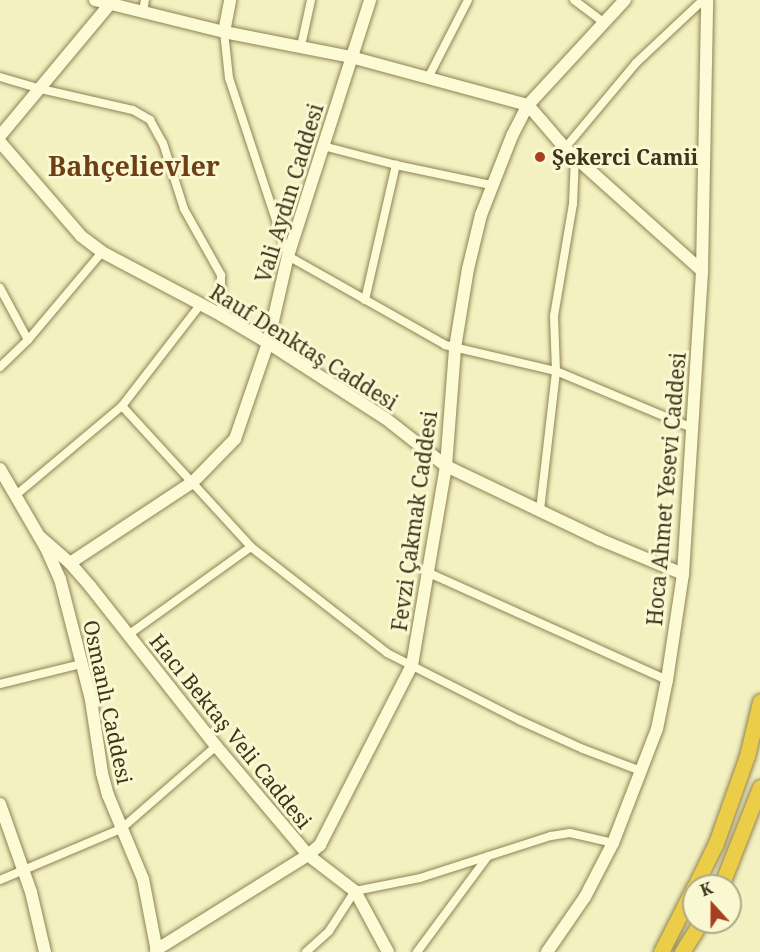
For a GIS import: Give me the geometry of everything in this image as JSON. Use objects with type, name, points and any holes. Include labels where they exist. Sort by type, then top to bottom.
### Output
[{"type":"highway","points":[[700,874],[716,843],[747,756],[760,702]]},
{"type":"highway","points":[[726,874],[760,787]]},
{"type":"highway","points":[[661,952],[682,911]]},
{"type":"highway","points":[[682,952],[693,934]]},
{"type":"street","points":[[94,0],[109,5],[144,6],[224,32],[351,57],[429,76],[528,105],[565,148],[702,271]]},
{"type":"street","points":[[230,0],[224,32],[229,78],[288,256],[435,340],[455,348],[556,371],[692,428]]},
{"type":"street","points":[[301,46],[311,0]]},
{"type":"street","name":"Vali Aydın Caddesi","points":[[70,563],[194,482],[236,440],[267,343],[288,256],[370,0]]},
{"type":"street","points":[[429,76],[468,0]]},
{"type":"street","points":[[574,0],[604,23]]},
{"type":"street","name":"Fevzi Çakmak Caddesi","points":[[157,951],[308,855],[328,833],[412,665],[446,466],[455,348],[471,258],[491,185],[528,105],[625,0]]},
{"type":"street","points":[[565,148],[636,63],[705,0]]},
{"type":"street","name":"Hoca Ahmet Yesevi Caddesi","points":[[547,952],[585,897],[614,843],[657,729],[667,680],[683,574],[702,271],[705,0]]},
{"type":"street","points":[[0,136],[41,90],[109,5]]},
{"type":"street","points":[[0,77],[41,90],[134,110],[150,120],[163,143],[184,209],[221,275],[221,315]]},
{"type":"street","name":"Rauf Denktaş Caddesi","points":[[0,142],[81,236],[102,252],[221,315],[267,343],[385,418],[446,466],[599,539],[683,574]]},
{"type":"street","points":[[323,146],[396,165],[491,185]]},
{"type":"street","points":[[540,510],[556,371],[554,316],[573,204],[575,157]]},
{"type":"street","points":[[365,300],[396,165]]},
{"type":"street","points":[[0,367],[28,340],[102,252]]},
{"type":"street","points":[[0,288],[28,340]]},
{"type":"street","points":[[16,495],[122,406],[200,304]]},
{"type":"street","points":[[122,406],[194,482],[251,547],[387,653],[519,720],[583,749],[642,771]]},
{"type":"street","name":"Osmanlı Caddesi","points":[[0,469],[39,536],[60,579],[91,700],[102,773],[121,829],[143,879],[157,951]]},
{"type":"street","name":"Hacı Bektaş Veli Caddesi","points":[[39,536],[70,563],[216,746],[308,855],[355,891],[388,952]]},
{"type":"street","points":[[128,635],[251,547]]},
{"type":"street","points":[[429,573],[667,680]]},
{"type":"street","points":[[0,684],[81,664]]},
{"type":"street","points":[[0,880],[121,829],[216,746]]},
{"type":"street","points":[[0,804],[24,871],[45,952]]},
{"type":"street","points":[[306,952],[329,931],[355,891],[420,878],[489,855],[570,833],[614,843]]},
{"type":"street","points":[[417,952],[489,855]]},
{"type":"place","name":"Şekerci Camii","points":[[540,157]]},
{"type":"district","name":"Bahçelievler","points":[[134,166]]}]
